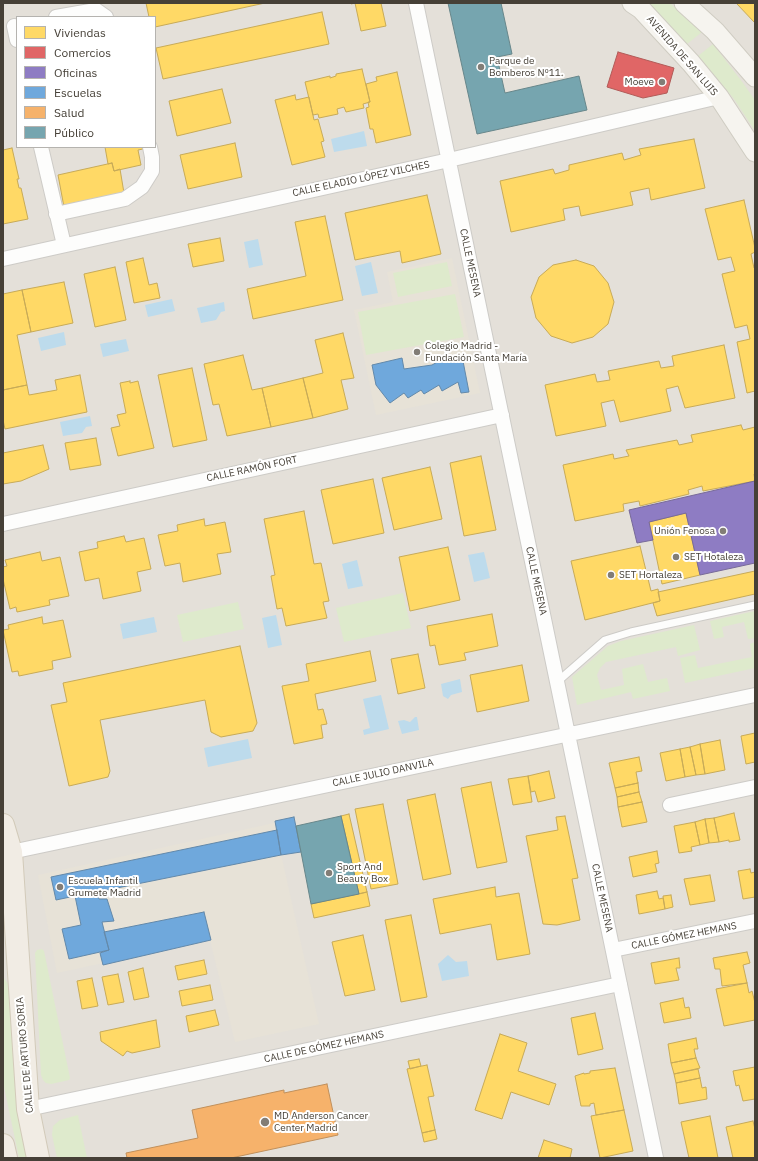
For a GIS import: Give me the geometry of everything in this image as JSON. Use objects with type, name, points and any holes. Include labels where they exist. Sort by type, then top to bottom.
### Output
[{"type":"main road","name":"CALLE DE ARTURO SORIA","points":[[3,825],[7,853],[11,972],[28,1109],[38,1158]]},
{"type":"main road","points":[[3,1144],[6,1158]]},
{"type":"street","name":"CALLE MESENA","points":[[416,3],[656,1158]]},
{"type":"street","name":"AVENIDA DE SAN LUIS","points":[[632,3],[641,9],[691,63],[719,97],[755,152]]},
{"type":"street","points":[[684,3],[715,31],[755,77]]},
{"type":"street","points":[[62,16],[96,10],[105,16]]},
{"type":"street","points":[[11,26],[16,38]]},
{"type":"street","name":"CALLE ELADIO LÓPEZ VILCHES","points":[[3,259],[449,160],[719,97]]},
{"type":"street","points":[[41,148],[64,245]]},
{"type":"street","points":[[56,214],[125,199],[142,187],[152,171],[150,148]]},
{"type":"street","name":"CALLE RAMÓN FORT","points":[[3,524],[502,415]]},
{"type":"street","name":"CALLE JULIO DANVILA","points":[[7,853],[755,695]]},
{"type":"street","points":[[670,805],[755,787]]},
{"type":"street","name":"CALLE GÓMEZ HEMANS","points":[[613,950],[755,921]]},
{"type":"street","name":"CALLE DE GÓMEZ HEMANS","points":[[28,1109],[620,984]]},
{"type":"lane","points":[[557,682],[605,640],[632,632],[755,604]]},
{"type":"shaded area","points":[[3,3],[755,3],[755,1158],[3,1158]]},
{"type":"shaded area","name":"Colegio Madrid - Fundación Santa María","points":[[452,258],[480,393],[376,415],[354,310],[393,302],[387,272]]},
{"type":"shaded area","points":[[274,823],[319,1024],[235,1042],[210,940],[57,973],[38,875]]},
{"type":"green space","points":[[644,3],[670,3],[702,32],[687,44]]},
{"type":"green space","points":[[713,44],[755,100],[755,131],[734,99],[698,56]]},
{"type":"green space","points":[[447,262],[452,286],[398,297],[393,273]]},
{"type":"green space","points":[[455,294],[464,337],[366,355],[358,312]]},
{"type":"green space","points":[[403,593],[411,628],[344,642],[336,608]]},
{"type":"green space","points":[[238,602],[244,629],[183,642],[177,615]]},
{"type":"green space","points":[[755,611],[755,638],[748,639],[744,622],[722,627],[724,637],[714,639],[710,621]]},
{"type":"green space","points":[[694,625],[700,650],[678,656],[676,647],[606,662],[600,668],[597,675],[601,690],[624,685],[622,669],[643,664],[648,682],[667,678],[670,691],[633,699],[631,692],[577,705],[572,677],[608,646],[621,641]]},
{"type":"green space","points":[[755,642],[755,668],[685,683],[680,658],[695,655],[698,668],[752,657],[750,644]]},
{"type":"green space","points":[[42,949],[44,951],[70,1078],[69,1080],[51,1084],[46,1083],[41,1075],[35,953],[37,950]]},
{"type":"green space","points":[[3,977],[9,985],[11,1026],[17,1087],[30,1158],[19,1158],[3,1082]]},
{"type":"green space","points":[[78,1115],[87,1158],[57,1158],[52,1135],[53,1126],[60,1120]]},
{"type":"water","points":[[364,131],[367,146],[334,152],[331,139]]},
{"type":"water","points":[[258,239],[263,265],[249,268],[244,242]]},
{"type":"water","points":[[371,262],[378,293],[362,296],[355,266]]},
{"type":"water","points":[[172,299],[175,311],[148,317],[145,305]]},
{"type":"water","points":[[224,302],[225,311],[221,312],[216,320],[201,323],[197,308]]},
{"type":"water","points":[[64,332],[66,345],[41,351],[38,338]]},
{"type":"water","points":[[126,339],[129,351],[103,357],[100,344]]},
{"type":"water","points":[[90,416],[92,426],[86,427],[82,433],[63,436],[60,422]]},
{"type":"water","points":[[484,552],[490,578],[474,582],[468,555]]},
{"type":"water","points":[[357,560],[363,586],[348,589],[342,564]]},
{"type":"water","points":[[276,615],[282,645],[268,648],[262,618]]},
{"type":"water","points":[[154,617],[157,632],[123,639],[120,624]]},
{"type":"water","points":[[460,679],[462,692],[451,695],[448,699],[443,696],[441,684]]},
{"type":"water","points":[[381,695],[389,729],[364,735],[363,730],[370,728],[363,699]]},
{"type":"water","points":[[417,717],[419,730],[402,734],[398,721],[404,720],[410,722]]},
{"type":"water","points":[[248,739],[252,758],[208,767],[204,748]]},
{"type":"water","points":[[448,955],[456,962],[467,961],[469,976],[442,981],[438,964]]},
{"type":"building: Viviendas","points":[[146,3],[265,3],[156,27],[156,16],[149,16]]},
{"type":"building: Viviendas","points":[[355,3],[381,3],[386,26],[361,31]]},
{"type":"building: Viviendas","points":[[755,3],[755,23],[737,4]]},
{"type":"building: Viviendas","points":[[322,12],[329,44],[163,79],[156,48]]},
{"type":"building: Viviendas","points":[[362,69],[370,102],[363,104],[364,108],[346,112],[344,107],[337,109],[338,114],[319,118],[318,114],[313,115],[305,82],[330,76],[330,78],[336,76],[336,74]]},
{"type":"building: Viviendas","points":[[397,72],[411,135],[376,143],[373,129],[370,129],[366,108],[369,107],[368,102],[370,102],[366,84],[377,81],[376,77]]},
{"type":"building: Viviendas","points":[[222,89],[231,123],[177,136],[169,101]]},
{"type":"building: Viviendas","points":[[295,95],[296,100],[309,97],[314,120],[318,119],[324,141],[321,142],[325,157],[292,165],[275,100]]},
{"type":"building: Viviendas","points":[[694,139],[705,188],[651,200],[649,188],[630,192],[633,205],[581,216],[579,206],[563,209],[565,220],[511,232],[500,181],[553,169],[555,174],[569,170],[569,165],[622,153],[624,160],[641,155],[639,149]]},
{"type":"building: Viviendas","points":[[235,143],[242,177],[188,189],[180,155]]},
{"type":"building: Viviendas","points":[[12,148],[19,179],[17,179],[19,188],[21,188],[28,219],[3,224],[3,150]]},
{"type":"building: Viviendas","points":[[105,148],[143,149],[138,150],[141,165],[114,171],[112,163],[108,164]]},
{"type":"building: Viviendas","points":[[112,163],[114,171],[120,169],[124,193],[64,207],[58,175]]},
{"type":"building: Viviendas","points":[[427,195],[441,254],[402,263],[400,251],[355,260],[345,213]]},
{"type":"building: Viviendas","points":[[744,200],[755,248],[755,252],[751,254],[755,268],[755,391],[747,393],[737,342],[750,339],[747,325],[735,328],[722,274],[735,271],[731,257],[718,260],[705,209]]},
{"type":"building: Viviendas","points":[[325,216],[343,300],[253,319],[247,289],[306,276],[295,222]]},
{"type":"building: Viviendas","points":[[220,238],[224,261],[193,267],[188,244]]},
{"type":"building: Viviendas","points":[[143,258],[149,285],[157,283],[160,298],[134,303],[126,262]]},
{"type":"building: Viviendas","points":[[576,260],[594,266],[608,283],[614,302],[608,324],[593,337],[572,343],[551,336],[536,318],[531,297],[539,277],[553,265]]},
{"type":"building: Viviendas","points":[[115,267],[126,320],[95,327],[84,274]]},
{"type":"building: Viviendas","points":[[64,282],[73,323],[31,332],[22,290]]},
{"type":"building: Viviendas","points":[[22,290],[31,332],[17,335],[27,385],[3,390],[3,294]]},
{"type":"building: Viviendas","points":[[343,333],[354,378],[341,380],[348,409],[313,418],[303,378],[323,373],[315,340]]},
{"type":"building: Viviendas","points":[[724,345],[735,398],[685,408],[678,386],[666,389],[671,411],[620,422],[614,400],[601,403],[606,426],[556,436],[545,385],[595,374],[597,382],[610,380],[608,371],[659,361],[661,368],[674,366],[672,356]]},
{"type":"building: Viviendas","points":[[243,355],[252,390],[262,388],[271,427],[227,436],[219,404],[213,405],[204,364]]},
{"type":"building: Viviendas","points":[[192,368],[207,440],[173,447],[158,375]]},
{"type":"building: Viviendas","points":[[80,375],[87,412],[5,429],[3,420],[3,390],[27,385],[29,395],[57,390],[55,380]]},
{"type":"building: Viviendas","points":[[303,378],[313,418],[271,427],[262,388]]},
{"type":"building: Viviendas","points":[[130,381],[130,383],[138,381],[154,448],[118,456],[111,428],[120,426],[117,415],[126,413],[120,383]]},
{"type":"building: Viviendas","points":[[741,425],[743,430],[755,427],[755,481],[703,491],[702,486],[688,490],[689,494],[640,506],[639,501],[623,504],[624,511],[575,521],[563,465],[613,454],[614,459],[629,456],[626,450],[677,440],[679,445],[693,442],[691,435]]},
{"type":"building: Viviendas","points":[[96,438],[101,465],[70,470],[65,443]]},
{"type":"building: Viviendas","points":[[43,445],[49,469],[21,481],[3,484],[3,453]]},
{"type":"building: Viviendas","points":[[481,456],[496,530],[464,536],[450,463]]},
{"type":"building: Viviendas","points":[[430,467],[442,519],[394,530],[382,478]]},
{"type":"building: Viviendas","points":[[373,479],[384,533],[333,544],[321,490]]},
{"type":"building: Viviendas","points":[[304,511],[314,564],[321,563],[329,601],[323,602],[327,618],[286,626],[282,608],[277,609],[271,576],[275,575],[264,519]]},
{"type":"building: Viviendas","name":"SET Hotaleza","points":[[686,513],[700,575],[662,584],[649,522]]},
{"type":"building: Viviendas","points":[[204,519],[205,526],[225,522],[231,552],[217,554],[221,574],[183,582],[180,563],[165,566],[158,535],[178,531],[177,525]]},
{"type":"building: Viviendas","points":[[124,536],[126,542],[144,538],[151,569],[137,572],[141,591],[103,599],[99,578],[85,581],[79,552],[98,548],[97,542]]},
{"type":"building: Viviendas","name":"SET Hortaleza","points":[[640,546],[651,591],[658,589],[660,601],[585,620],[571,561]]},
{"type":"building: Viviendas","points":[[448,547],[460,600],[410,611],[399,557]]},
{"type":"building: Viviendas","points":[[40,552],[42,561],[60,557],[69,596],[49,600],[50,605],[17,612],[16,607],[10,609],[3,579],[3,567],[7,566],[5,560]]},
{"type":"building: Viviendas","points":[[755,571],[755,594],[657,616],[653,603],[660,601],[658,592]]},
{"type":"building: Viviendas","points":[[492,614],[498,646],[464,653],[466,660],[439,665],[435,645],[430,646],[427,626]]},
{"type":"building: Viviendas","points":[[42,617],[43,624],[63,620],[71,657],[52,661],[53,669],[19,676],[18,671],[12,672],[3,630],[9,629],[8,625]]},
{"type":"building: Viviendas","points":[[240,646],[257,723],[253,731],[221,737],[211,732],[205,700],[100,720],[110,771],[108,777],[69,786],[51,705],[67,702],[63,683]]},
{"type":"building: Viviendas","points":[[370,651],[376,681],[315,694],[318,710],[323,709],[327,724],[321,725],[323,738],[294,744],[282,686],[309,681],[306,664]]},
{"type":"building: Viviendas","points":[[418,654],[425,688],[398,694],[391,659]]},
{"type":"building: Viviendas","points":[[522,665],[529,701],[477,712],[470,675]]},
{"type":"building: Viviendas","points":[[755,733],[755,762],[746,764],[741,736]]},
{"type":"building: Viviendas","points":[[720,740],[725,770],[705,774],[700,744]]},
{"type":"building: Viviendas","points":[[700,744],[705,774],[696,775],[690,747]]},
{"type":"building: Viviendas","points":[[690,747],[696,775],[685,777],[680,749]]},
{"type":"building: Viviendas","points":[[680,749],[685,777],[666,781],[660,753]]},
{"type":"building: Viviendas","points":[[639,757],[642,771],[636,772],[638,783],[615,788],[609,763]]},
{"type":"building: Viviendas","points":[[549,771],[555,798],[538,802],[535,791],[531,792],[528,776]]},
{"type":"building: Viviendas","points":[[528,776],[532,802],[513,805],[508,779]]},
{"type":"building: Viviendas","points":[[491,782],[507,862],[477,868],[461,788]]},
{"type":"building: Viviendas","points":[[638,783],[639,792],[617,797],[615,788]]},
{"type":"building: Viviendas","points":[[639,792],[642,802],[618,807],[617,797]]},
{"type":"building: Viviendas","points":[[435,794],[451,874],[423,880],[407,800]]},
{"type":"building: Viviendas","points":[[642,802],[647,822],[622,827],[618,807]]},
{"type":"building: Viviendas","points":[[383,804],[398,884],[371,889],[355,809]]},
{"type":"building: Viviendas","points":[[734,813],[740,840],[719,842],[714,818]]},
{"type":"building: Viviendas","points":[[349,814],[367,892],[359,894],[341,816]]},
{"type":"building: Viviendas","points":[[565,816],[578,878],[572,879],[580,920],[557,925],[543,924],[526,836],[558,830],[556,817]]},
{"type":"building: Viviendas","points":[[714,818],[719,842],[709,843],[705,819]]},
{"type":"building: Viviendas","points":[[705,819],[709,843],[700,845],[695,822]]},
{"type":"building: Viviendas","points":[[695,822],[700,845],[691,847],[692,851],[679,853],[674,826]]},
{"type":"building: Viviendas","points":[[657,851],[659,863],[655,864],[657,872],[633,877],[629,857]]},
{"type":"building: Viviendas","points":[[750,869],[751,873],[755,872],[755,897],[743,899],[738,871]]},
{"type":"building: Viviendas","points":[[710,875],[715,901],[690,905],[684,879]]},
{"type":"building: Viviendas","points":[[495,887],[496,897],[519,893],[530,954],[497,960],[491,924],[440,934],[433,899]]},
{"type":"building: Viviendas","points":[[657,891],[659,899],[663,898],[665,909],[639,914],[636,895]]},
{"type":"building: Viviendas","points":[[367,892],[370,906],[314,918],[311,904]]},
{"type":"building: Viviendas","points":[[671,895],[673,907],[665,909],[663,896]]},
{"type":"building: Viviendas","points":[[411,915],[427,997],[401,1002],[385,920]]},
{"type":"building: Viviendas","points":[[363,935],[375,990],[345,996],[332,942]]},
{"type":"building: Viviendas","points":[[747,952],[750,963],[743,965],[747,983],[722,986],[720,969],[715,969],[713,958]]},
{"type":"building: Viviendas","points":[[679,958],[680,968],[676,968],[679,980],[655,984],[651,963]]},
{"type":"building: Viviendas","points":[[204,960],[207,974],[178,980],[175,966]]},
{"type":"building: Viviendas","points":[[143,968],[149,997],[134,1000],[128,972]]},
{"type":"building: Viviendas","points":[[118,974],[124,1002],[108,1005],[102,977]]},
{"type":"building: Viviendas","points":[[92,978],[98,1006],[82,1009],[77,981]]},
{"type":"building: Viviendas","points":[[747,983],[749,993],[752,991],[755,1003],[755,1020],[724,1026],[716,989]]},
{"type":"building: Viviendas","points":[[210,985],[213,1000],[182,1006],[179,991]]},
{"type":"building: Viviendas","points":[[683,998],[685,1008],[689,1007],[691,1018],[664,1023],[660,1003]]},
{"type":"building: Viviendas","points":[[215,1010],[219,1025],[189,1032],[186,1016]]},
{"type":"building: Viviendas","points":[[595,1013],[603,1049],[578,1055],[571,1018]]},
{"type":"building: Viviendas","points":[[156,1020],[160,1047],[132,1053],[127,1051],[123,1056],[101,1041],[100,1032]]},
{"type":"building: Viviendas","points":[[500,1034],[527,1043],[518,1071],[556,1084],[549,1105],[511,1092],[502,1119],[475,1110]]},
{"type":"building: Viviendas","points":[[696,1038],[698,1049],[694,1049],[696,1058],[671,1063],[668,1044]]},
{"type":"building: Viviendas","points":[[696,1058],[700,1068],[674,1074],[671,1063]]},
{"type":"building: Viviendas","points":[[419,1059],[421,1066],[410,1069],[408,1061]]},
{"type":"building: Viviendas","points":[[427,1065],[434,1096],[428,1097],[435,1130],[422,1133],[407,1069]]},
{"type":"building: Viviendas","points":[[755,1067],[755,1099],[743,1101],[739,1085],[736,1086],[733,1071]]},
{"type":"building: Viviendas","points":[[615,1068],[624,1110],[596,1115],[594,1103],[590,1104],[590,1106],[581,1106],[575,1076],[590,1073],[590,1071]]},
{"type":"building: Viviendas","points":[[698,1069],[700,1078],[676,1083],[674,1074]]},
{"type":"building: Viviendas","points":[[700,1078],[702,1088],[706,1087],[707,1099],[679,1104],[676,1083]]},
{"type":"building: Viviendas","points":[[624,1110],[633,1151],[600,1158],[591,1116]]},
{"type":"building: Viviendas","points":[[710,1116],[718,1158],[689,1158],[681,1122]]},
{"type":"building: Viviendas","points":[[753,1121],[755,1129],[755,1158],[733,1158],[726,1127]]},
{"type":"building: Viviendas","points":[[435,1130],[437,1139],[424,1142],[422,1133]]},
{"type":"building: Viviendas","points":[[544,1140],[572,1149],[570,1158],[538,1158]]},
{"type":"building: Comercios","points":[[618,52],[674,68],[667,93],[643,98],[607,87]]},
{"type":"building: Oficinas","name":"Unión Fenosa","points":[[755,481],[755,563],[700,575],[686,513],[649,522],[653,540],[637,543],[629,510]]},
{"type":"building: Escuelas","points":[[462,356],[469,392],[461,393],[458,382],[442,391],[439,385],[424,394],[421,390],[408,398],[404,393],[390,403],[376,385],[372,365],[402,358],[404,369],[432,365],[441,360]]},
{"type":"building: Escuelas","points":[[294,817],[301,852],[281,855],[275,821]]},
{"type":"building: Escuelas","points":[[277,830],[281,855],[97,892],[99,899],[107,899],[114,921],[102,922],[109,950],[69,959],[62,929],[81,925],[75,896],[56,900],[51,877]]},
{"type":"building: Escuelas","points":[[204,912],[211,940],[103,965],[100,953],[109,950],[104,932]]},
{"type":"building: Salud","name":"MD Anderson Cancer Center Madrid","points":[[327,1084],[338,1135],[231,1158],[127,1158],[126,1153],[198,1138],[192,1110],[284,1090],[284,1093]]},
{"type":"building: Público","name":"Parque de Bomberos Nº11.","points":[[448,3],[501,3],[512,54],[497,57],[505,93],[579,76],[587,110],[477,134]]},
{"type":"building: Público","name":"Sport And Beauty Box","points":[[341,816],[359,894],[311,904],[296,826]]},
{"type":"place","name":"Parque de Bomberos Nº11.","points":[[481,67]]},
{"type":"place","name":"Moeve","points":[[662,82]]},
{"type":"place","name":"Colegio Madrid - Fundación Santa María","points":[[417,352]]},
{"type":"place","name":"Unión Fenosa","points":[[723,531]]},
{"type":"place","name":"SET Hotaleza","points":[[676,557]]},
{"type":"place","name":"SET Hortaleza","points":[[611,575]]},
{"type":"place","name":"Sport And Beauty Box","points":[[329,873]]},
{"type":"place","name":"Escuela Infantil Grumete Madrid","points":[[60,887]]},
{"type":"place","name":"MD Anderson Cancer Center Madrid","points":[[265,1122]]}]
